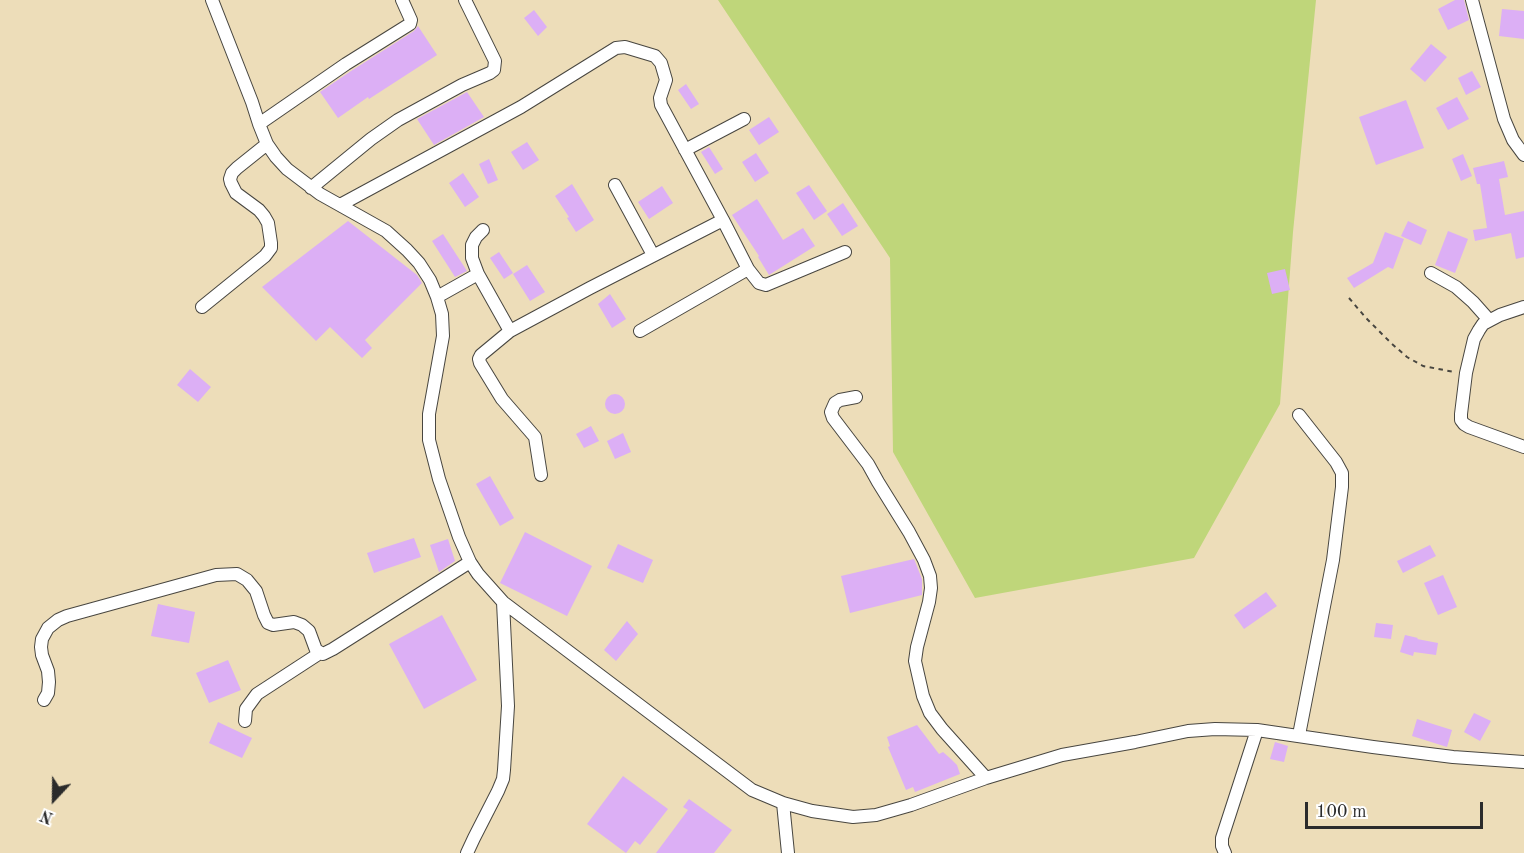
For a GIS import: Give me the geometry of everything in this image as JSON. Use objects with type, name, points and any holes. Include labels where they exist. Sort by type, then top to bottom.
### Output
[{"type":"street","points":[[212,0],[267,144],[276,157],[311,188],[386,231],[419,263],[438,297],[442,314],[443,336],[429,414],[429,440],[455,528],[470,562],[503,602],[752,790],[812,812],[853,817],[876,815],[1062,754],[1188,731],[1241,728],[1442,756],[1524,762]]},
{"type":"street","points":[[259,124],[346,64],[410,24],[411,20],[402,0]]},
{"type":"street","points":[[311,188],[398,120],[494,70],[495,61],[465,0]]},
{"type":"street","points":[[1472,0],[1504,119],[1513,140],[1524,155]]},
{"type":"street","points":[[340,206],[521,106],[616,48],[625,47],[655,56],[661,63],[666,80],[660,102],[748,269],[759,283],[766,285],[845,252]]},
{"type":"street","points":[[685,150],[744,119]]},
{"type":"street","points":[[202,307],[265,256],[271,248],[268,223],[264,216],[236,193],[230,179],[237,168],[267,144]]},
{"type":"street","points":[[615,185],[653,255]]},
{"type":"street","points":[[541,475],[535,437],[502,399],[480,363],[480,357],[510,331],[723,220]]},
{"type":"street","points":[[483,230],[472,245],[472,258],[478,274],[510,331]]},
{"type":"street","points":[[640,331],[748,269]]},
{"type":"street","points":[[1431,273],[1466,295],[1489,320]]},
{"type":"street","points":[[438,297],[478,274]]},
{"type":"street","points":[[1524,308],[1489,320],[1483,324],[1474,339],[1466,374],[1461,414],[1461,420],[1469,427],[1524,447]]},
{"type":"street","points":[[856,397],[835,403],[831,412],[833,417],[879,482],[909,532],[930,576],[929,602],[915,661],[923,696],[930,713],[942,729],[986,778]]},
{"type":"street","points":[[1299,415],[1336,462],[1342,473],[1342,487],[1333,560],[1299,735]]},
{"type":"street","points":[[245,721],[246,709],[257,694],[470,562]]},
{"type":"street","points":[[44,700],[48,693],[49,682],[42,655],[42,643],[48,628],[58,620],[74,613],[216,575],[237,574],[248,580],[256,591],[268,623],[273,626],[294,622],[302,625],[309,631],[315,648],[320,653]]},
{"type":"street","points":[[467,853],[498,792],[504,770],[508,706],[503,602]]},
{"type":"street","points":[[1225,853],[1222,838],[1257,730]]},
{"type":"street","points":[[783,803],[788,853]]},
{"type":"path","points":[[1349,298],[1391,343],[1417,363],[1466,374]]},
{"type":"green space","points":[[718,0],[1316,0],[1293,232],[1280,404],[1194,558],[975,598],[893,452],[890,258]]},
{"type":"building","points":[[1455,0],[1464,0],[1469,20],[1448,30],[1438,9]]},
{"type":"building","points":[[1502,9],[1524,11],[1524,39],[1499,36]]},
{"type":"building","points":[[534,10],[547,27],[538,36],[524,18]]},
{"type":"building","points":[[418,26],[437,55],[338,118],[320,92],[414,31]]},
{"type":"building","points":[[1431,44],[1447,57],[1425,82],[1410,69]]},
{"type":"building","points":[[1472,71],[1481,87],[1466,95],[1458,78]]},
{"type":"building","points":[[686,84],[699,104],[691,109],[678,90]]},
{"type":"building","points":[[467,92],[484,117],[434,145],[417,119]]},
{"type":"building","points":[[1457,97],[1469,119],[1448,130],[1436,108]]},
{"type":"building","points":[[1406,100],[1424,148],[1376,165],[1359,117]]},
{"type":"building","points":[[769,117],[779,132],[759,145],[749,130]]},
{"type":"building","points":[[527,142],[539,160],[523,170],[511,152]]},
{"type":"building","points":[[709,147],[723,169],[715,174],[701,152]]},
{"type":"building","points":[[756,153],[769,173],[755,182],[742,162]]},
{"type":"building","points":[[1463,154],[1472,176],[1461,181],[1452,159]]},
{"type":"building","points":[[489,159],[498,180],[488,184],[479,164]]},
{"type":"building","points":[[1504,161],[1508,177],[1499,179],[1505,215],[1524,211],[1524,257],[1516,259],[1511,233],[1475,241],[1473,230],[1487,228],[1480,184],[1477,184],[1473,168]]},
{"type":"building","points":[[463,173],[479,197],[465,207],[449,183]]},
{"type":"building","points":[[572,184],[594,220],[576,232],[555,196]]},
{"type":"building","points":[[809,185],[827,211],[814,220],[796,193]]},
{"type":"building","points":[[662,186],[673,203],[649,219],[638,202]]},
{"type":"building","points":[[757,199],[783,240],[803,228],[815,246],[769,275],[732,215]]},
{"type":"building","points":[[843,203],[858,226],[842,236],[827,214]]},
{"type":"building","points":[[348,221],[417,275],[422,283],[365,340],[372,348],[362,358],[330,327],[316,341],[262,287]]},
{"type":"building","points":[[1408,221],[1427,230],[1421,245],[1401,236]]},
{"type":"building","points":[[1448,231],[1468,239],[1455,273],[1435,265]]},
{"type":"building","points":[[1385,232],[1404,239],[1393,269],[1388,267],[1354,288],[1347,278],[1373,263]]},
{"type":"building","points":[[443,234],[467,271],[455,277],[432,241]]},
{"type":"building","points":[[499,252],[513,273],[504,279],[490,258]]},
{"type":"building","points":[[527,265],[545,292],[530,301],[513,274]]},
{"type":"building","points":[[1285,269],[1290,290],[1272,294],[1267,273]]},
{"type":"building","points":[[610,294],[626,319],[612,328],[598,304]]},
{"type":"building","points":[[190,369],[211,387],[198,402],[177,385]]},
{"type":"building","points":[[615,394],[622,397],[625,404],[622,411],[615,414],[608,411],[605,404],[608,397]]},
{"type":"building","points":[[591,426],[599,441],[584,448],[576,434]]},
{"type":"building","points":[[623,433],[631,452],[615,459],[607,441]]},
{"type":"building","points":[[490,476],[514,518],[500,526],[476,484]]},
{"type":"building","points":[[525,532],[592,566],[567,616],[500,583]]},
{"type":"building","points":[[414,538],[421,557],[374,573],[367,553]]},
{"type":"building","points":[[448,539],[455,561],[439,572],[430,545]]},
{"type":"building","points":[[618,544],[653,560],[643,583],[607,568]]},
{"type":"building","points":[[1430,545],[1436,556],[1403,573],[1397,561]]},
{"type":"building","points":[[914,559],[922,579],[922,595],[850,613],[841,576]]},
{"type":"building","points":[[1443,575],[1457,607],[1438,615],[1424,583]]},
{"type":"building","points":[[1266,592],[1277,606],[1244,629],[1234,615]]},
{"type":"building","points":[[158,604],[195,612],[189,643],[151,636]]},
{"type":"building","points":[[442,615],[477,680],[424,709],[389,644]]},
{"type":"building","points":[[627,621],[638,634],[616,661],[604,650]]},
{"type":"building","points":[[1376,623],[1393,625],[1391,639],[1374,637]]},
{"type":"building","points":[[1405,635],[1438,643],[1436,655],[1414,652],[1413,656],[1400,652]]},
{"type":"building","points":[[228,660],[241,690],[209,703],[196,673]]},
{"type":"building","points":[[1474,713],[1491,721],[1480,741],[1464,732]]},
{"type":"building","points":[[1417,719],[1452,730],[1447,747],[1412,736]]},
{"type":"building","points":[[218,722],[252,738],[242,758],[209,743]]},
{"type":"building","points":[[917,725],[939,754],[943,752],[957,765],[960,774],[915,792],[913,787],[906,790],[888,747],[890,746],[887,737]]},
{"type":"building","points":[[1275,742],[1288,746],[1284,762],[1270,759]]},
{"type":"building","points":[[623,776],[668,809],[640,845],[635,841],[626,853],[587,824]]},
{"type":"building","points":[[689,799],[732,830],[714,853],[656,853],[688,810],[683,807]]}]
